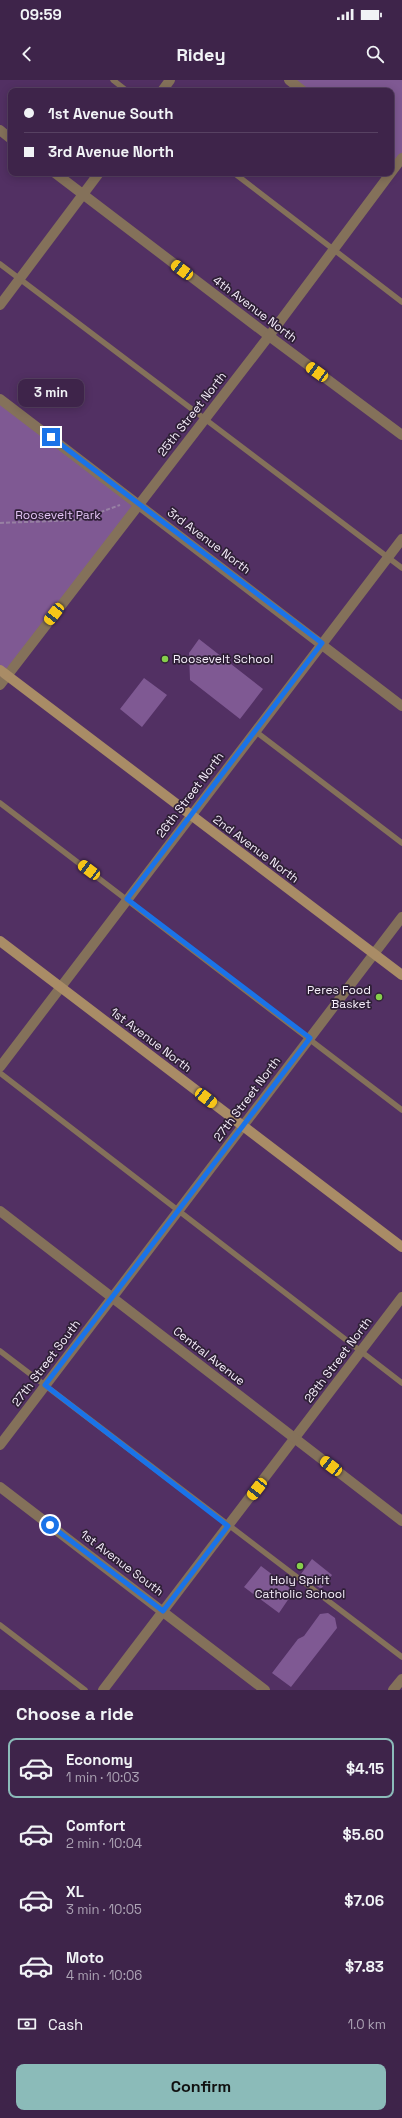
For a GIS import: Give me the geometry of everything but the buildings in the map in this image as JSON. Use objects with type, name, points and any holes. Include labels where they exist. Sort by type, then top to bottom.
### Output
[{"type":"main road","name":"2nd Avenue North","points":[[4,672],[190,816],[402,975]]},
{"type":"main road","name":"1st Avenue North","points":[[0,941],[402,1247]]},
{"type":"street","points":[[289,80],[299,88]]},
{"type":"street","points":[[0,130],[8,137]]},
{"type":"street","name":"4th Avenue North","points":[[59,176],[402,435]]},
{"type":"street","points":[[0,305],[97,176]]},
{"type":"street","name":"25th Street North","points":[[0,684],[4,672],[139,505],[269,336],[387,176]]},
{"type":"street","name":"3rd Avenue North","points":[[0,399],[322,643],[402,706]]},
{"type":"street","name":"26th Street North","points":[[0,1067],[402,539]]},
{"type":"street","name":"27th Street North","points":[[112,1297],[402,917]]},
{"type":"street","name":"Central Avenue","points":[[0,1211],[402,1521]]},
{"type":"street","name":"27th Street South","points":[[0,1445],[112,1297]]},
{"type":"street","name":"28th Street North","points":[[103,1690],[296,1439],[402,1297]]},
{"type":"street","name":"1st Avenue South","points":[[0,1487],[265,1690]]},
{"type":"street","points":[[393,1690],[402,1679]]},
{"type":"lane","points":[[113,80],[123,88]]},
{"type":"lane","points":[[238,176],[402,302]]},
{"type":"lane","points":[[0,264],[204,420],[402,568]]},
{"type":"lane","points":[[255,732],[402,843]]},
{"type":"lane","points":[[0,803],[310,1038],[402,1110]]},
{"type":"lane","points":[[0,1073],[402,1383]]},
{"type":"lane","points":[[0,1351],[402,1657]]},
{"type":"lane","points":[[0,1625],[85,1690]]},
{"type":"path","points":[[0,523],[79,520],[116,504],[139,505]]},
{"type":"green space","points":[[289,80],[402,80],[402,158],[398,163],[394,160],[394,88],[300,88]]},
{"type":"green space","name":"Roosevelt Park","points":[[0,399],[139,505],[7,675],[0,670]]},
{"type":"green space","points":[[199,639],[263,689],[240,719],[190,680],[189,653]]},
{"type":"green space","points":[[144,678],[167,695],[142,727],[120,709]]},
{"type":"green space","points":[[312,1559],[332,1575],[321,1589],[301,1574]]},
{"type":"green space","points":[[261,1566],[294,1591],[279,1613],[244,1587]]},
{"type":"green space","points":[[328,1613],[335,1618],[337,1628],[291,1687],[272,1673],[298,1639],[304,1636],[320,1614]]},
{"type":"place","name":"Roosevelt School","points":[[165,659]]},
{"type":"place","name":"Peres Food Basket","points":[[379,997]]},
{"type":"place","name":"Holy Spirit Catholic School","points":[[300,1566]]},
{"type":"route","points":[[50,1525],[163,1611],[228,1526],[45,1385],[310,1038],[127,899],[322,643],[51,437]]}]
